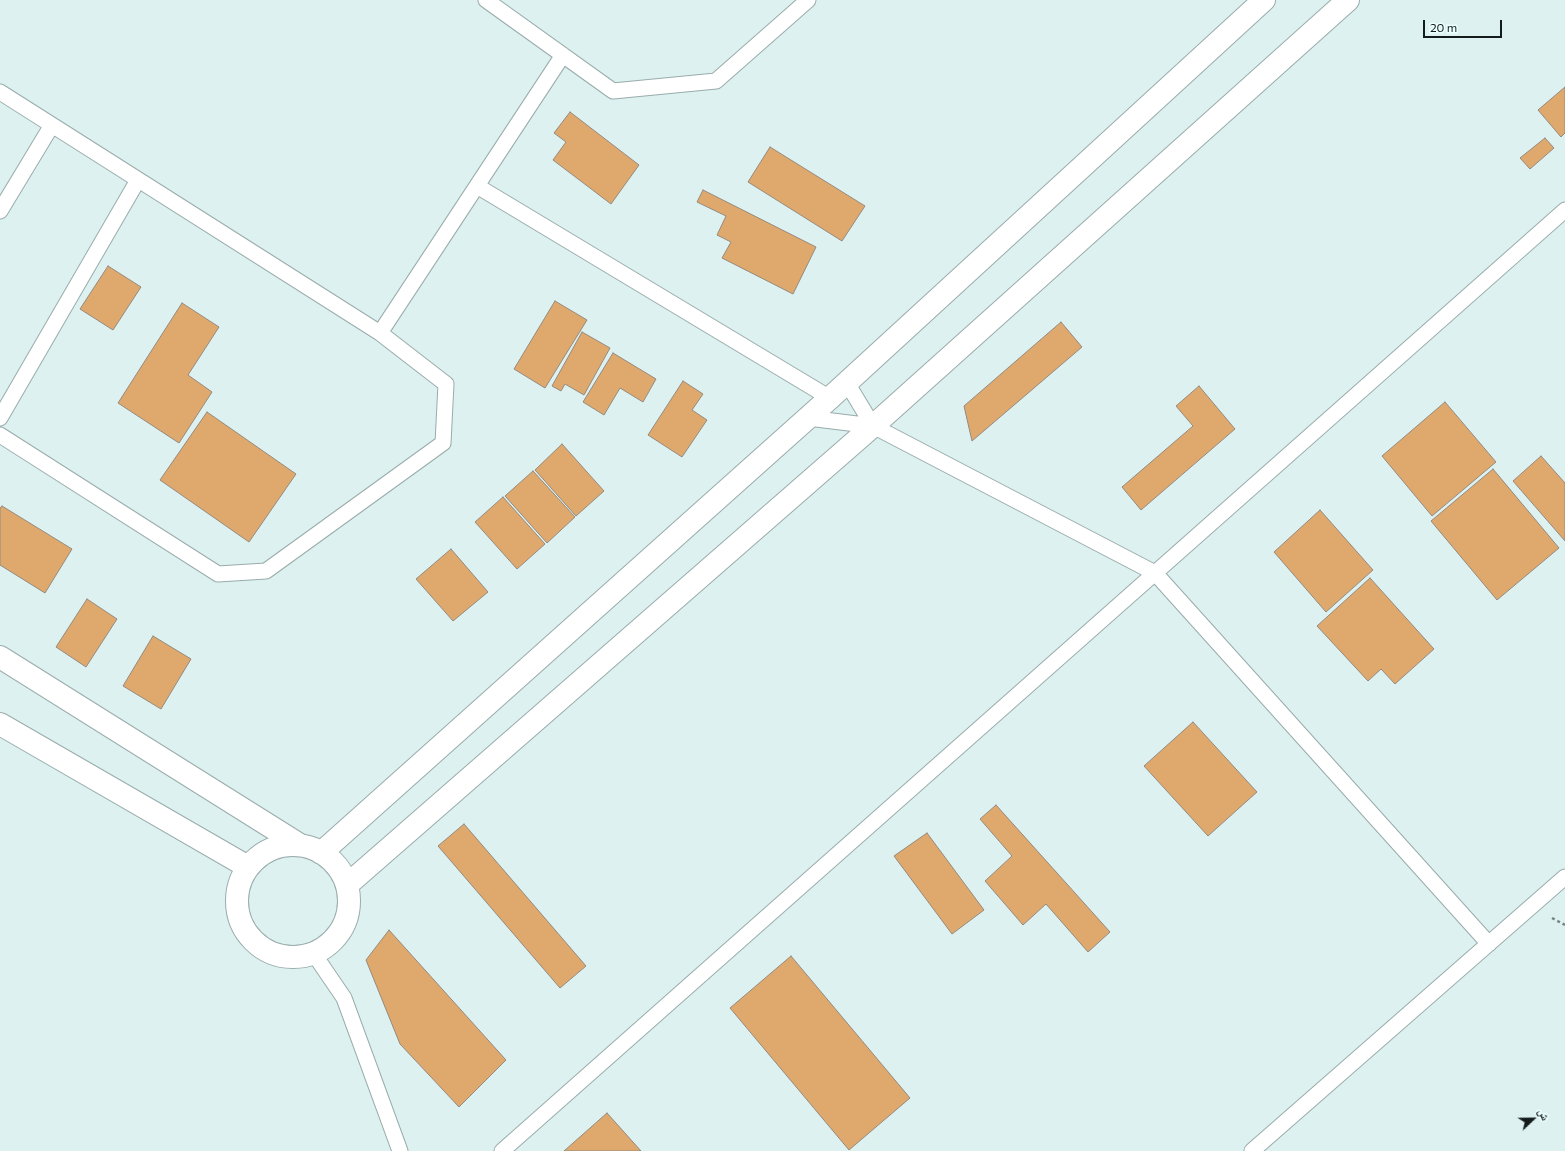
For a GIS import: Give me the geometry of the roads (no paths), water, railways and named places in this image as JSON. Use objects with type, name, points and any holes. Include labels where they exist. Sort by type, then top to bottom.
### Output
[{"type":"street","points":[[321,853],[847,383],[1264,0]]},
{"type":"street","points":[[347,885],[873,426],[1348,0]]},
{"type":"street","points":[[0,657],[300,845],[321,853],[336,866],[347,885],[349,905],[345,924],[331,943],[314,954],[295,958],[276,955],[265,950],[250,938],[240,921],[237,904],[239,885],[248,867],[263,854],[281,846],[300,845]]},
{"type":"street","points":[[0,724],[248,867]]},
{"type":"lane","points":[[486,0],[613,91],[716,80],[808,0]]},
{"type":"lane","points":[[380,333],[564,55]]},
{"type":"lane","points":[[0,92],[380,333],[446,384],[443,443],[266,572],[218,574],[0,435]]},
{"type":"lane","points":[[0,211],[52,125]]},
{"type":"lane","points":[[0,418],[138,180]]},
{"type":"lane","points":[[477,186],[830,398]]},
{"type":"lane","points":[[502,1151],[1565,210]]},
{"type":"lane","points":[[847,383],[873,426]]},
{"type":"lane","points":[[808,418],[873,426],[1155,573],[1489,944]]},
{"type":"lane","points":[[1252,1151],[1565,877]]},
{"type":"lane","points":[[314,954],[344,998],[400,1151]]}]
